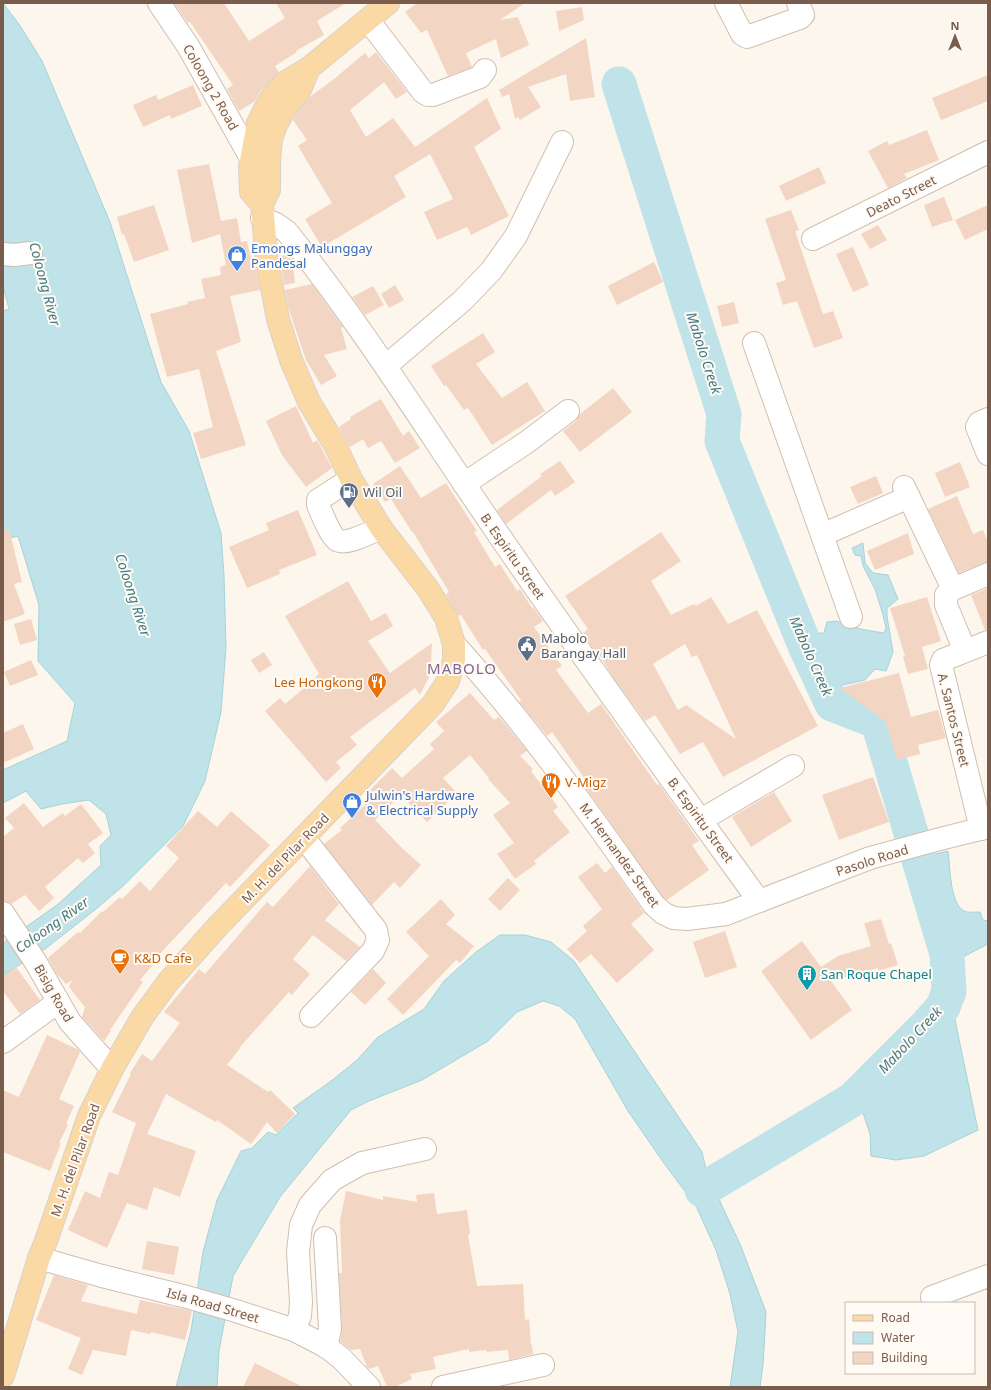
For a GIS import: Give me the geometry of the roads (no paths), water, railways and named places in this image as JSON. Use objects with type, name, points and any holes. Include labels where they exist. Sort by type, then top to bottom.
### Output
[{"type":"main road","name":"M. H. del Pilar Road","points":[[3,1376],[39,1258],[89,1116],[112,1069],[143,1016],[168,982],[218,926],[433,704],[448,681],[454,660],[454,644],[446,618],[428,589],[381,528],[351,479],[335,445],[309,402],[291,360],[278,318],[267,262],[262,211],[269,190],[260,160],[276,125],[287,105],[299,92],[309,68],[388,3]]},
{"type":"street","name":"Coloong 2 Road","points":[[159,3],[260,160]]},
{"type":"street","points":[[726,3],[742,34],[747,37],[800,18],[803,15],[798,3]]},
{"type":"street","points":[[368,20],[423,92],[428,95],[433,95],[480,78],[485,70]]},
{"type":"street","points":[[386,366],[462,301],[491,271],[516,236],[562,142]]},
{"type":"street","name":"Deato Street","points":[[814,239],[988,152]]},
{"type":"street","name":"B. Espiritu Street","points":[[262,211],[287,232],[386,366],[464,484],[625,716],[759,901]]},
{"type":"street","points":[[3,254],[14,255],[31,253]]},
{"type":"street","points":[[754,343],[851,617]]},
{"type":"street","points":[[464,484],[527,442],[568,411]]},
{"type":"street","points":[[988,419],[979,423],[977,427],[988,454]]},
{"type":"street","points":[[351,479],[318,500],[318,505],[333,536],[338,541],[345,542],[381,528]]},
{"type":"street","points":[[822,535],[906,492],[953,589]]},
{"type":"street","points":[[965,651],[946,605],[946,595],[953,589],[988,574]]},
{"type":"street","name":"A. Santos Street","points":[[984,828],[941,665],[943,660],[988,642]]},
{"type":"street","name":"M. Hernandez Street","points":[[454,644],[487,681],[553,764],[654,904],[663,913],[673,918],[702,918],[726,914],[759,901]]},
{"type":"street","points":[[701,820],[793,766]]},
{"type":"street","name":"Pasolo Road","points":[[759,901],[870,858],[984,828]]},
{"type":"street","points":[[304,838],[376,930],[378,940],[373,951],[311,1016]]},
{"type":"street","name":"Bisig Road","points":[[3,913],[36,961],[70,1022],[112,1069]]},
{"type":"street","points":[[3,1042],[58,1002]]},
{"type":"street","points":[[294,1330],[300,1316],[301,1302],[298,1252],[301,1225],[310,1205],[332,1180],[362,1163],[425,1149]]},
{"type":"street","points":[[325,1238],[328,1339]]},
{"type":"street","name":"Isla Road Street","points":[[39,1258],[102,1276],[187,1297],[328,1339],[341,1358],[369,1387]]},
{"type":"street","points":[[932,1297],[988,1276]]},
{"type":"street","points":[[443,1387],[543,1365]]},
{"type":"water","name":"Coloong River","points":[[3,3],[21,27],[42,61],[110,222],[161,382],[189,431],[221,533],[226,648],[221,712],[205,781],[183,826],[123,886],[96,909],[45,949],[3,975],[3,943],[57,905],[101,865],[100,846],[111,835],[106,814],[89,800],[41,809],[26,791],[3,803],[3,770],[67,741],[75,703],[38,661],[39,605],[18,536],[3,540],[3,311],[9,309],[3,286]]},
{"type":"water","points":[[863,543],[865,563],[873,573],[888,575],[898,599],[887,608],[893,652],[886,671],[875,669],[865,680],[838,686],[836,699],[824,703],[794,634],[824,633],[827,622],[836,621],[860,629],[884,633],[886,628],[875,589],[863,566],[861,556],[855,555],[852,548]]},
{"type":"water","points":[[948,851],[953,893],[959,907],[966,912],[980,912],[983,920],[988,921],[988,944],[953,962],[943,960],[911,860]]},
{"type":"water","points":[[500,935],[525,935],[551,942],[574,961],[702,1152],[706,1169],[740,1244],[766,1312],[763,1365],[760,1387],[730,1387],[738,1332],[730,1294],[716,1250],[696,1206],[663,1162],[628,1111],[575,1019],[559,1006],[543,1001],[517,1012],[488,1041],[422,1080],[369,1101],[351,1110],[280,1197],[233,1276],[219,1351],[217,1387],[176,1387],[191,1331],[203,1252],[217,1200],[241,1151],[252,1148],[268,1132],[276,1135],[298,1113],[293,1108],[356,1061],[378,1037],[424,1009],[444,981],[476,952]]},
{"type":"water","points":[[949,991],[978,1130],[924,1156],[896,1160],[871,1156],[870,1134],[860,1104],[852,1100],[927,1025]]},
{"type":"waterway","name":"Mabolo Creek","points":[[619,84],[724,414],[722,441],[806,648],[832,704],[878,722],[947,954],[949,991],[943,1007],[852,1100],[702,1190]]},
{"type":"place","name":"Emongs Malunggay Pandesal","points":[[237,272]]},
{"type":"place","name":"Wil Oil","points":[[349,509]]},
{"type":"place","name":"Mabolo Barangay Hall","points":[[527,662]]},
{"type":"place","name":"Lee Hongkong","points":[[377,699]]},
{"type":"place","name":"V-Migz","points":[[551,799]]},
{"type":"place","name":"Julwin's Hardware & Electrical Supply","points":[[352,819]]},
{"type":"place","name":"K&D Cafe","points":[[120,975]]},
{"type":"place","name":"San Roque Chapel","points":[[807,991]]},
{"type":"district","name":"MABOLO","points":[[462,669]]}]
